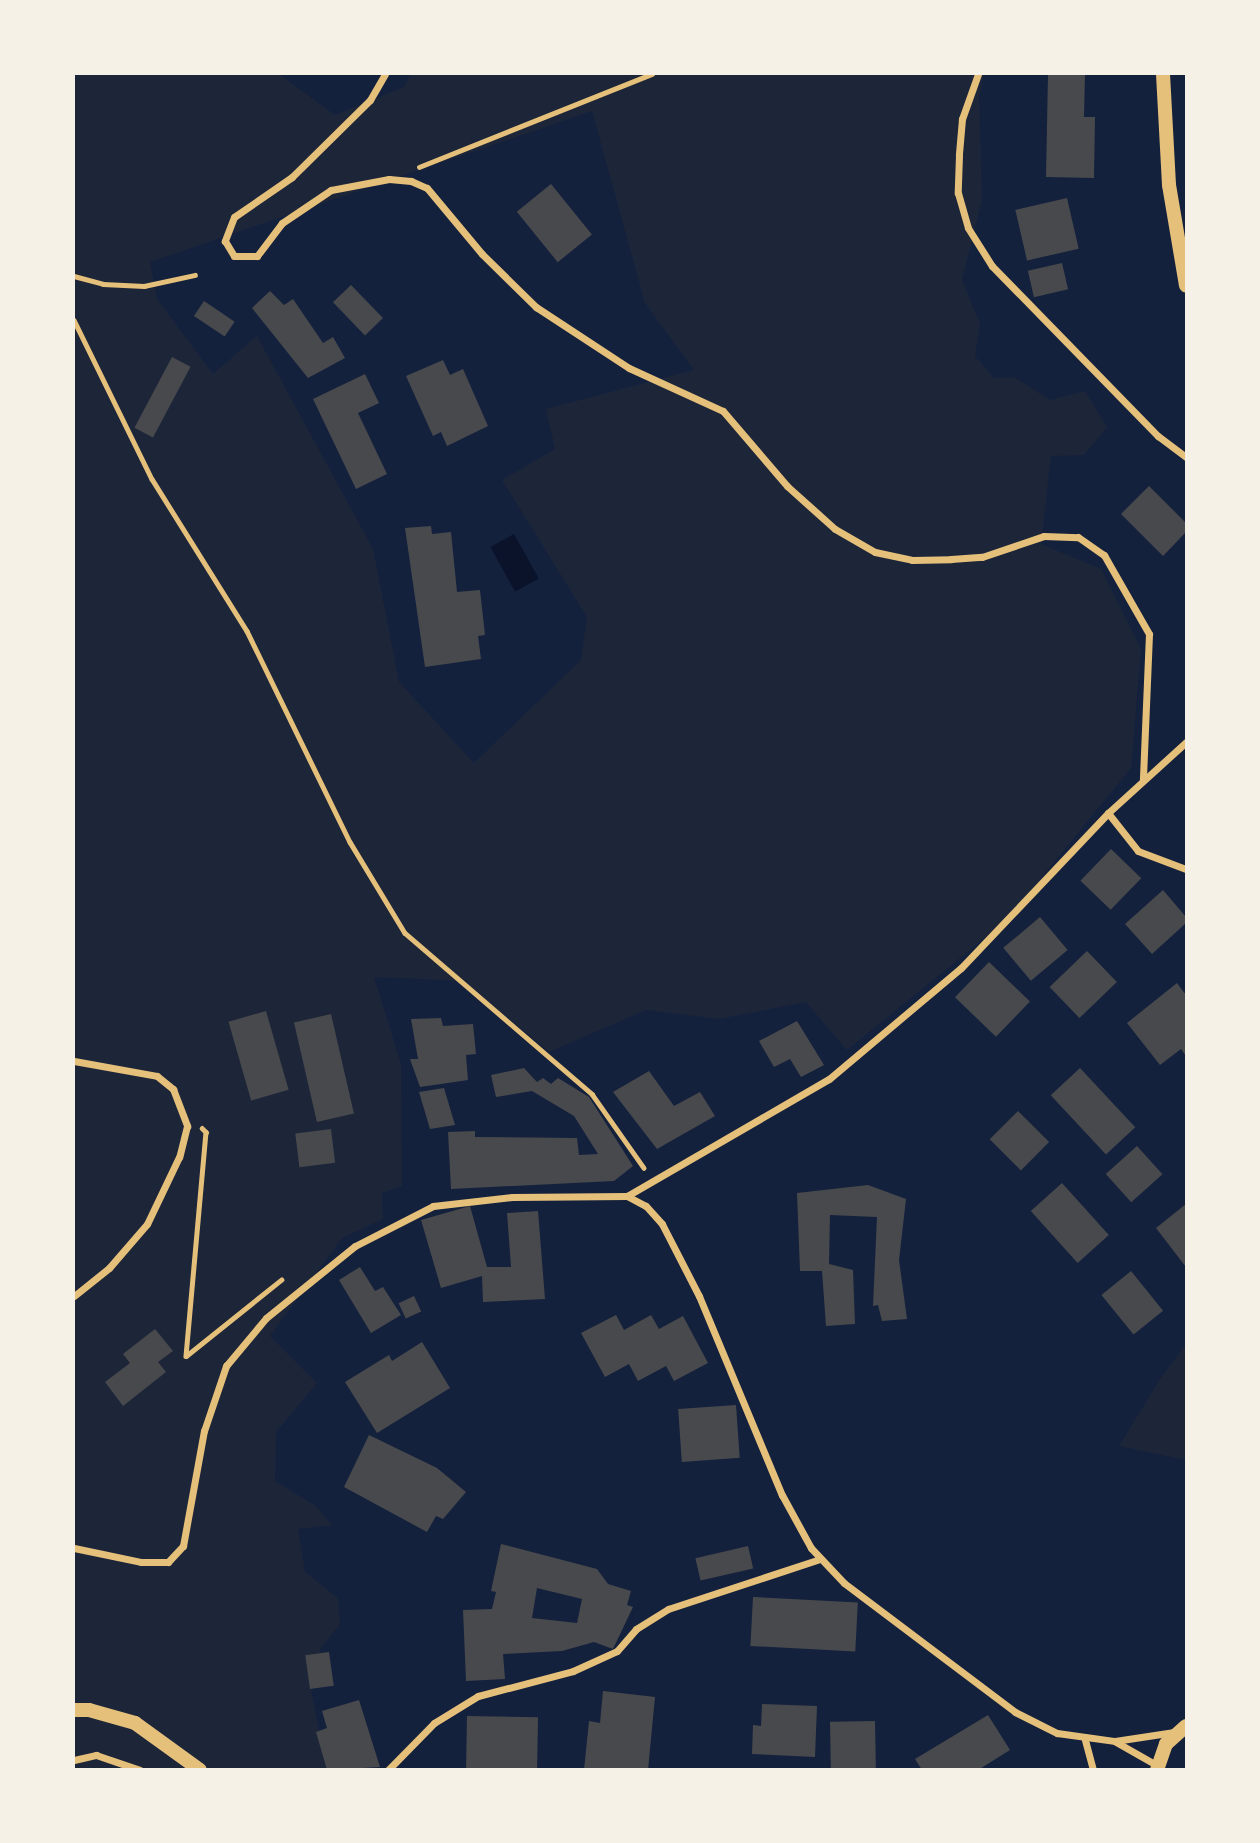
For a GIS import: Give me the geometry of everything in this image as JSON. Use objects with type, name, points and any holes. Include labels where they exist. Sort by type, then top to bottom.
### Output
[{"type":"main road","points":[[1163,74],[1169,185],[1186,286]]},
{"type":"main road","points":[[74,1710],[89,1710],[135,1723],[200,1769]]},
{"type":"main road","points":[[1157,1768],[1166,1744],[1182,1728]]},
{"type":"street","points":[[385,74],[370,100],[292,177],[234,217],[225,242],[234,256],[257,256],[282,223],[331,190],[390,179],[427,188],[482,254],[536,307],[583,342],[723,411],[796,494],[835,529],[875,552],[912,560],[982,557],[1044,536],[1078,537],[1104,555],[1149,634],[1143,779]]},
{"type":"street","points":[[978,74],[962,119],[960,143],[958,193],[968,228],[992,265],[1158,436],[1186,457]]},
{"type":"street","points":[[627,1196],[652,1179],[829,1079],[961,968],[1108,813],[1186,742]]},
{"type":"street","points":[[1108,813],[1138,850],[1186,869]]},
{"type":"street","points":[[74,1061],[157,1076],[173,1089],[187,1126],[180,1157],[147,1224],[109,1268],[74,1296]]},
{"type":"street","points":[[74,1548],[141,1562],[168,1562],[183,1546],[204,1431],[226,1366],[265,1318],[355,1246],[432,1206],[512,1197],[627,1196],[646,1206],[662,1224],[699,1296],[782,1495],[820,1559],[899,1627],[1015,1712],[1057,1733],[1085,1740],[1115,1741],[1182,1728]]},
{"type":"street","points":[[388,1769],[434,1723],[478,1696],[573,1671],[617,1651],[636,1629],[668,1609],[820,1559]]},
{"type":"street","points":[[1085,1740],[1093,1769]]},
{"type":"street","points":[[1115,1741],[1157,1768]]},
{"type":"street","points":[[74,1760],[96,1755],[140,1769]]},
{"type":"path","points":[[390,179],[652,74]]},
{"type":"path","points":[[74,276],[103,284],[144,286],[194,275]]},
{"type":"path","points":[[74,320],[152,478],[247,631],[350,842],[405,933],[592,1094],[652,1179]]},
{"type":"path","points":[[182,1107],[206,1132],[186,1356],[284,1278]]},
{"type":"shaded area","points":[[74,74],[279,74],[335,115],[404,87],[411,74],[984,74],[979,98],[982,200],[962,280],[980,324],[975,356],[994,378],[1014,377],[1050,400],[1085,391],[1107,427],[1084,455],[1051,456],[1041,544],[1101,569],[1141,649],[1131,768],[1007,920],[847,1050],[806,1002],[719,1019],[646,1010],[549,1052],[463,981],[374,977],[401,1064],[402,1186],[382,1193],[383,1219],[342,1238],[270,1336],[317,1383],[276,1432],[275,1481],[316,1506],[332,1525],[298,1529],[305,1572],[338,1598],[340,1624],[321,1648],[311,1690],[327,1769],[74,1769]],"holes":[[[592,111],[645,303],[694,370],[546,409],[555,449],[502,480],[587,617],[581,660],[474,763],[399,682],[373,549],[257,336],[213,374],[157,299],[150,262]]]},
{"type":"shaded area","points":[[514,534],[539,579],[515,592],[490,547]]},
{"type":"shaded area","points":[[1186,1344],[1186,1460],[1119,1446],[1160,1379]]},
{"type":"building","points":[[1048,74],[1085,74],[1084,117],[1095,117],[1094,178],[1046,177]]},
{"type":"building","points":[[551,184],[592,235],[558,262],[517,212]]},
{"type":"building","points":[[1067,198],[1079,249],[1027,261],[1015,210]]},
{"type":"building","points":[[1062,263],[1068,289],[1034,297],[1028,271]]},
{"type":"building","points":[[351,285],[383,318],[365,335],[333,302]]},
{"type":"building","points":[[270,291],[284,305],[293,299],[323,343],[333,337],[345,358],[308,378],[252,308]]},
{"type":"building","points":[[204,301],[235,322],[225,337],[194,316]]},
{"type":"building","points":[[172,357],[191,367],[153,437],[134,428]]},
{"type":"building","points":[[443,360],[450,375],[463,369],[488,426],[447,446],[441,432],[433,436],[406,376]]},
{"type":"building","points":[[365,374],[379,403],[358,413],[387,474],[356,489],[313,399]]},
{"type":"building","points":[[1149,486],[1186,523],[1186,532],[1163,556],[1121,514]]},
{"type":"building","points":[[431,526],[432,534],[451,532],[457,592],[480,590],[485,635],[478,636],[481,659],[425,667],[405,528]]},
{"type":"building","points":[[1111,849],[1141,878],[1111,910],[1080,881]]},
{"type":"building","points":[[1163,890],[1186,917],[1186,923],[1152,954],[1125,924]]},
{"type":"building","points":[[1040,917],[1068,950],[1031,981],[1003,948]]},
{"type":"building","points":[[1087,951],[1117,982],[1079,1018],[1050,987]]},
{"type":"building","points":[[989,962],[1030,1002],[996,1037],[955,997]]},
{"type":"building","points":[[1177,983],[1186,995],[1186,1056],[1181,1049],[1160,1065],[1127,1023]]},
{"type":"building","points":[[266,1011],[289,1090],[251,1101],[229,1022]]},
{"type":"building","points":[[331,1014],[354,1113],[317,1122],[294,1023]]},
{"type":"building","points":[[441,1018],[443,1026],[473,1024],[476,1054],[466,1055],[468,1080],[420,1087],[410,1059],[418,1059],[411,1019]]},
{"type":"building","points":[[797,1021],[824,1065],[801,1077],[790,1059],[774,1067],[759,1041]]},
{"type":"building","points":[[524,1068],[537,1082],[543,1078],[551,1084],[558,1078],[589,1097],[633,1166],[614,1181],[451,1189],[448,1132],[475,1131],[475,1137],[577,1138],[579,1155],[598,1154],[574,1116],[532,1091],[496,1097],[491,1075]]},
{"type":"building","points":[[1080,1068],[1135,1127],[1106,1155],[1051,1095]]},
{"type":"building","points":[[649,1071],[674,1106],[700,1092],[715,1116],[657,1149],[613,1092]]},
{"type":"building","points":[[444,1088],[455,1125],[430,1129],[419,1092]]},
{"type":"building","points":[[1018,1111],[1049,1142],[1021,1170],[990,1139]]},
{"type":"building","points":[[331,1129],[335,1163],[299,1167],[295,1133]]},
{"type":"building","points":[[1137,1146],[1162,1174],[1131,1202],[1106,1174]]},
{"type":"building","points":[[1062,1183],[1109,1235],[1078,1263],[1031,1211]]},
{"type":"building","points":[[868,1185],[906,1199],[899,1260],[907,1319],[882,1321],[878,1305],[873,1306],[877,1217],[830,1215],[829,1264],[853,1270],[855,1324],[826,1326],[822,1271],[800,1271],[797,1193]]},
{"type":"building","points":[[1186,1204],[1186,1267],[1156,1228]]},
{"type":"building","points":[[470,1206],[487,1267],[511,1267],[507,1213],[538,1211],[545,1299],[483,1302],[482,1276],[441,1288],[421,1220]]},
{"type":"building","points":[[360,1267],[375,1291],[383,1287],[401,1315],[371,1333],[339,1280]]},
{"type":"building","points":[[1131,1271],[1163,1311],[1134,1335],[1101,1295]]},
{"type":"building","points":[[414,1296],[421,1311],[406,1319],[399,1303]]},
{"type":"building","points":[[616,1315],[624,1330],[651,1315],[659,1329],[683,1316],[708,1363],[674,1381],[666,1366],[638,1381],[629,1364],[605,1377],[581,1333]]},
{"type":"building","points":[[155,1329],[173,1351],[158,1362],[166,1372],[123,1406],[105,1382],[130,1363],[123,1354]]},
{"type":"building","points":[[422,1342],[450,1388],[377,1433],[345,1382],[389,1355],[392,1361]]},
{"type":"building","points":[[736,1405],[740,1458],[682,1462],[678,1409]]},
{"type":"building","points":[[369,1435],[437,1468],[466,1492],[443,1519],[436,1516],[427,1532],[344,1487]]},
{"type":"building","points":[[501,1544],[597,1569],[608,1584],[631,1591],[627,1605],[633,1607],[613,1649],[594,1642],[562,1651],[503,1654],[505,1679],[466,1681],[463,1610],[492,1609],[496,1592],[491,1591]],"holes":[[[537,1588],[582,1599],[577,1623],[532,1618]]]},
{"type":"building","points":[[748,1546],[753,1568],[701,1581],[695,1558]]},
{"type":"building","points":[[753,1597],[858,1602],[855,1651],[750,1646]]},
{"type":"building","points":[[329,1652],[334,1686],[310,1689],[305,1655]]},
{"type":"building","points":[[603,1691],[655,1697],[648,1770],[584,1770],[589,1721],[600,1723]]},
{"type":"building","points":[[359,1700],[380,1767],[327,1770],[316,1732],[327,1728],[322,1711]]},
{"type":"building","points":[[762,1704],[817,1706],[815,1757],[752,1754],[753,1725],[761,1726]]},
{"type":"building","points":[[988,1715],[1010,1750],[978,1770],[922,1770],[915,1759]]},
{"type":"building","points":[[467,1716],[538,1717],[537,1769],[466,1768]]},
{"type":"building","points":[[875,1721],[876,1770],[831,1770],[830,1722]]}]
